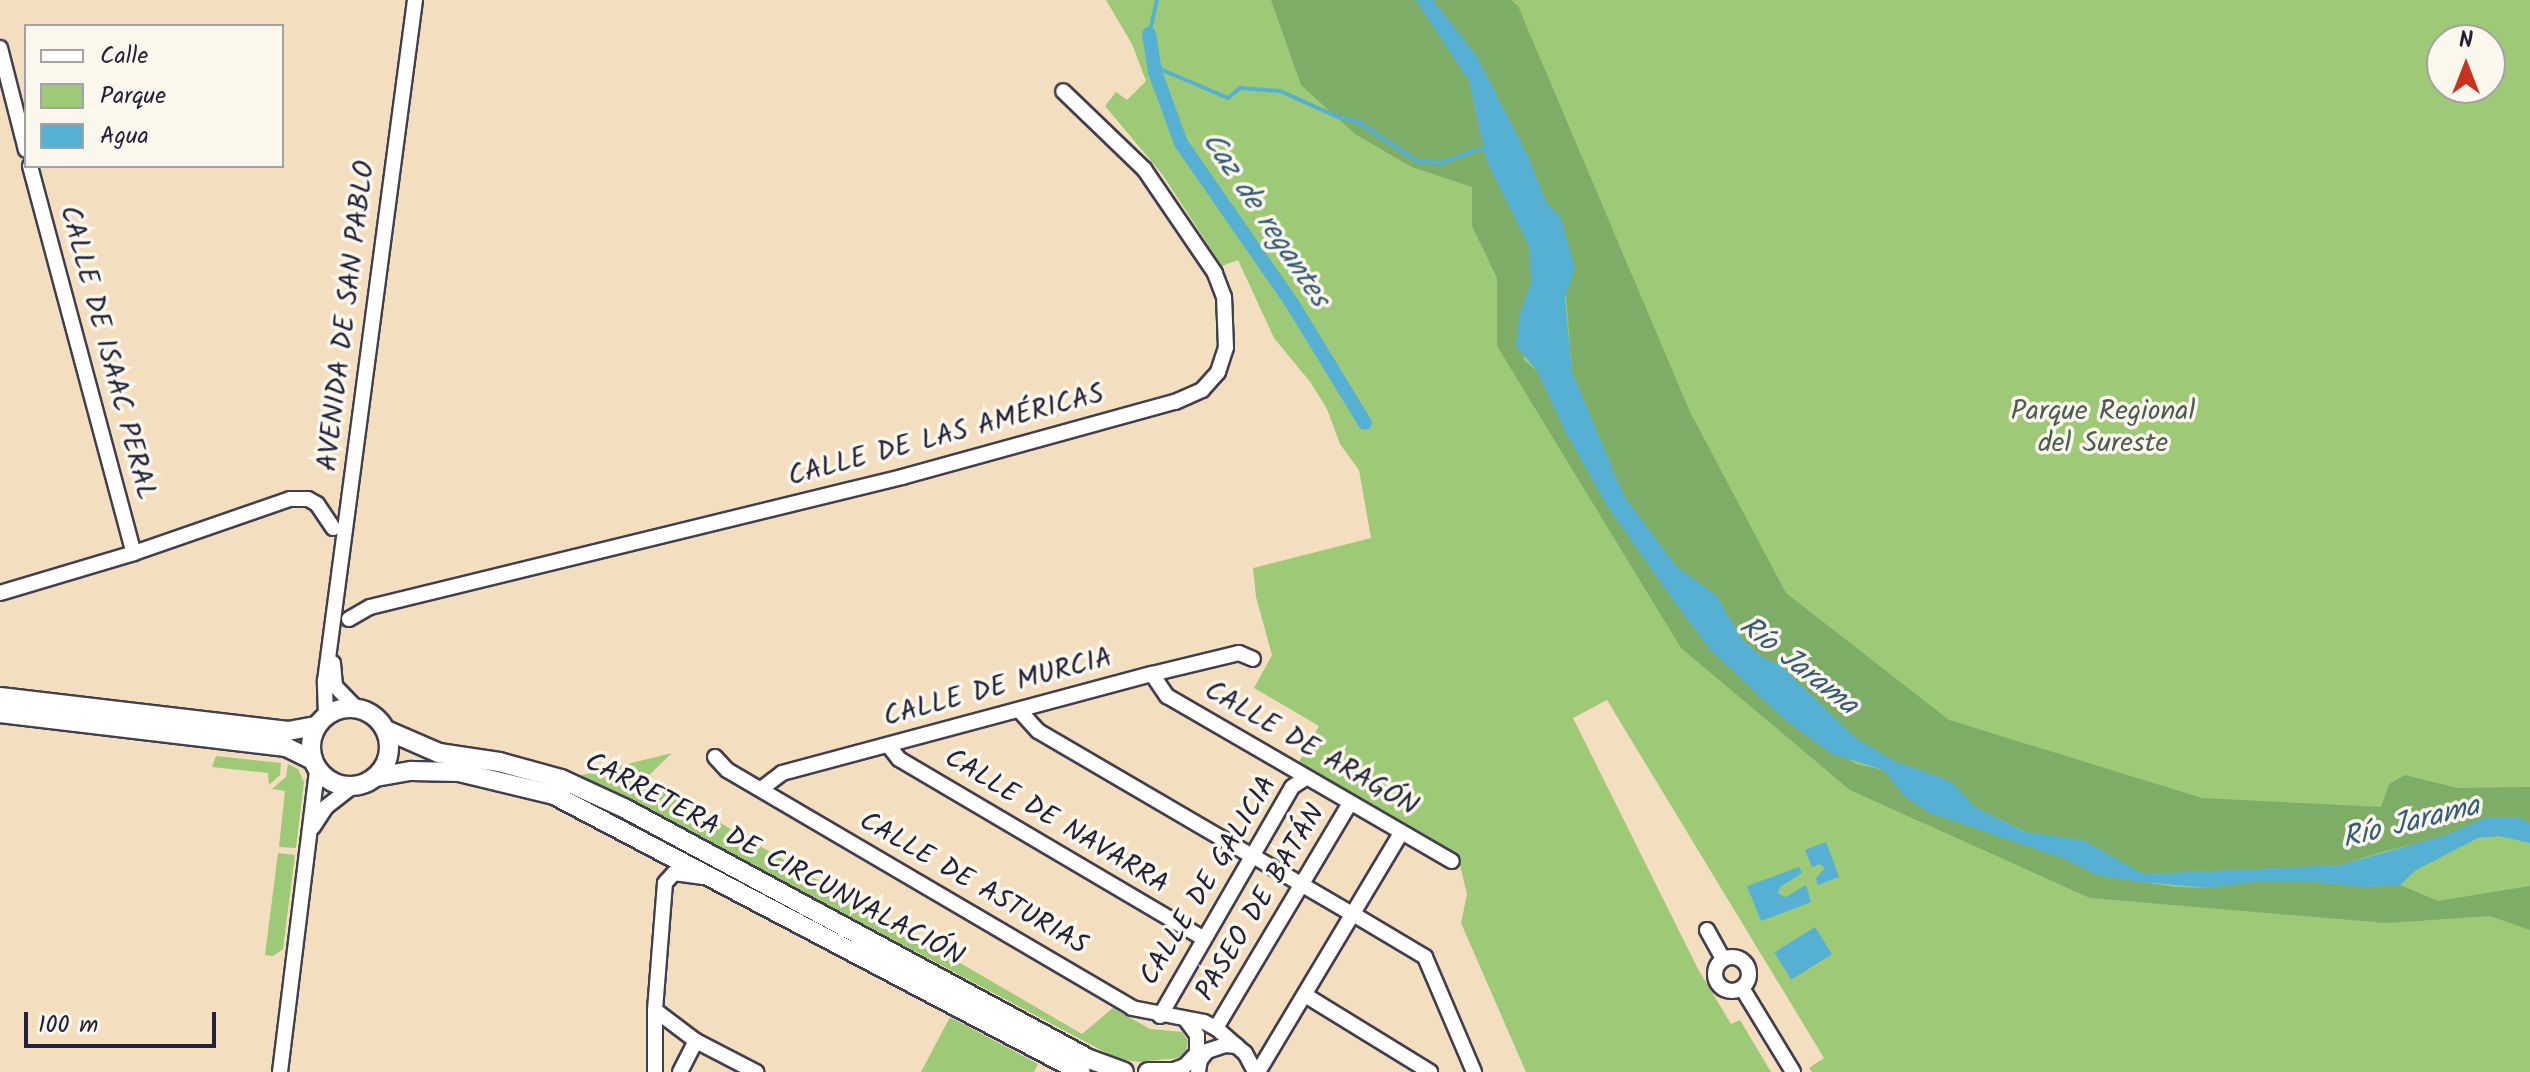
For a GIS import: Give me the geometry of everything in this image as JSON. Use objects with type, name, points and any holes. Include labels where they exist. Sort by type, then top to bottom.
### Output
[{"type":"main road","points":[[0,697],[288,731],[321,721],[345,708],[356,708],[369,712],[386,730],[389,756],[376,777],[352,787],[332,782],[315,764],[286,747],[0,713]]},
{"type":"main road","points":[[315,764],[311,742],[321,721]]},
{"type":"main road","name":"CARRETERA DE CIRCUNVALACIÓN","points":[[386,730],[439,753],[499,762],[561,779],[599,796],[1089,1059],[1124,1072]]},
{"type":"main road","name":"CARRETERA DE CIRCUNVALACIÓN","points":[[376,777],[411,771],[459,772],[554,795],[1081,1072]]},
{"type":"main road","points":[[1148,1072],[1173,1071]]},
{"type":"street","name":"AVENIDA DE SAN PABLO","points":[[321,721],[415,0]]},
{"type":"street","points":[[0,48],[24,142]]},
{"type":"street","name":"CALLE DE LAS AMÉRICAS","points":[[349,619],[370,607],[894,479],[1175,402],[1202,390],[1218,372],[1226,355],[1228,332],[1224,297],[1215,273],[1144,169],[1063,91]]},
{"type":"street","name":"CALLE DE ISAAC PERAL","points":[[31,168],[134,553]]},
{"type":"street","points":[[0,593],[134,553],[290,499],[308,499],[317,504],[333,528]]},
{"type":"street","name":"AVENIDA DE SAN PABLO","points":[[333,639],[335,686],[356,708]]},
{"type":"street","name":"CALLE DE MURCIA","points":[[761,789],[782,773],[1152,674],[1239,653],[1253,659]]},
{"type":"street","name":"CALLE DE ARAGÓN","points":[[1152,674],[1167,696],[1452,861]]},
{"type":"street","points":[[1019,710],[1038,731],[1425,957],[1474,1072]]},
{"type":"street","name":"CALLE DE NAVARRA","points":[[888,745],[899,759],[1203,938]]},
{"type":"street","name":"CALLE DE ASTURIAS","points":[[715,757],[727,770],[1132,1008],[1216,1028]]},
{"type":"street","points":[[280,1072],[315,764]]},
{"type":"street","name":"CALLE DE GALICIA","points":[[1160,1016],[1203,938],[1255,858],[1292,787],[1306,778]]},
{"type":"street","points":[[309,834],[326,807],[352,787]]},
{"type":"street","name":"PASEO DE BATÁN","points":[[1216,1028],[1350,803]]},
{"type":"street","points":[[1216,1028],[1237,1046],[1257,1072],[1401,833]]},
{"type":"street","points":[[655,1072],[655,1010],[665,883],[674,873],[709,878]]},
{"type":"street","points":[[1707,930],[1723,959]]},
{"type":"street","points":[[1734,956],[1744,962],[1749,978],[1742,988],[1724,989],[1716,980],[1715,968],[1723,959],[1734,956]]},
{"type":"street","points":[[1742,988],[1793,1072]]},
{"type":"street","points":[[1305,995],[1430,1072]]},
{"type":"street","points":[[655,1010],[696,1041],[756,1072]]},
{"type":"street","name":"PASEO DE BATÁN","points":[[1173,1071],[1185,1066],[1197,1053],[1197,1035],[1186,1020]]},
{"type":"street","points":[[655,1037],[696,1041]]},
{"type":"street","points":[[680,1072],[696,1041]]},
{"type":"street","name":"PASEO DE BATÁN","points":[[1198,1072],[1200,1060],[1207,1051],[1216,1047],[1237,1046]]},
{"type":"green space","name":"Parque Regional del Sureste","points":[[1106,0],[2530,0],[2530,1072],[1812,1072],[1809,1068],[1824,1058],[1607,700],[1573,718],[1698,969],[1731,1024],[1740,1020],[1771,1072],[1526,1072],[1461,923],[1467,894],[1458,857],[1299,762],[1319,726],[1254,688],[1272,655],[1256,597],[1253,568],[1371,538],[1359,470],[1340,444],[1327,409],[1311,383],[1274,338],[1238,260],[1222,266],[1162,174],[1105,106],[1116,92],[1127,100],[1146,81],[1132,44]]},
{"type":"green space","points":[[1271,0],[1416,0],[1469,81],[1487,162],[1529,246],[1531,282],[1520,313],[1524,360],[1537,371],[1565,431],[1608,507],[1674,601],[1710,649],[1783,718],[1856,764],[1884,770],[1904,796],[1930,813],[2063,858],[2097,875],[2176,887],[2209,888],[2260,881],[2306,881],[2365,887],[2400,885],[2438,901],[2530,886],[2530,930],[2490,916],[2387,923],[2090,898],[1850,790],[1681,648],[1497,346],[1497,278],[1472,226],[1472,187],[1412,167],[1355,134],[1301,85]]},
{"type":"green space","points":[[1433,0],[1511,0],[1518,6],[1690,412],[1786,593],[1949,720],[2202,798],[2381,807],[2389,784],[2405,775],[2458,788],[2530,787],[2530,823],[2520,818],[2340,865],[2144,874],[2083,840],[2027,832],[1975,807],[1951,781],[1895,761],[1856,738],[1780,665],[1762,657],[1742,639],[1716,595],[1677,567],[1624,496],[1572,372],[1560,216],[1546,202],[1528,156],[1476,55]]},
{"type":"green space","points":[[672,753],[645,779],[1082,1034],[1113,1008],[1150,1029],[1182,1032],[1188,1041],[1186,1051],[1178,1058],[1138,1062],[1116,1058],[630,800],[579,776]]},
{"type":"green space","points":[[216,756],[281,763],[280,775],[269,785],[268,773],[212,767]]},
{"type":"green space","points":[[288,764],[298,769],[304,782],[296,848],[279,847],[285,791],[272,789],[286,777]]},
{"type":"green space","points":[[278,853],[295,855],[283,949],[273,956],[265,955]]},
{"type":"green space","points":[[950,1017],[1038,1064],[1034,1072],[921,1072]]},
{"type":"water","points":[[1416,0],[1433,0],[1476,55],[1528,156],[1546,202],[1560,216],[1575,268],[1565,298],[1572,372],[1624,496],[1677,567],[1716,595],[1742,639],[1762,657],[1780,665],[1856,738],[1895,761],[1951,781],[1975,807],[2026,832],[2083,840],[2144,874],[2340,865],[2446,835],[2487,817],[2520,818],[2530,823],[2530,843],[2499,836],[2478,838],[2416,870],[2400,885],[2365,887],[2306,881],[2260,881],[2209,888],[2097,875],[2063,858],[1930,813],[1904,796],[1884,770],[1832,754],[1783,718],[1710,649],[1674,601],[1608,507],[1565,431],[1537,371],[1516,346],[1520,313],[1531,282],[1529,246],[1487,162],[1469,81]]},
{"type":"water","points":[[1826,842],[1839,877],[1818,885],[1816,878],[1825,868],[1820,864],[1812,867],[1805,850]]},
{"type":"water","points":[[1799,867],[1802,873],[1780,887],[1778,894],[1786,897],[1806,885],[1811,902],[1761,921],[1747,886]]},
{"type":"water","points":[[1815,927],[1832,954],[1791,980],[1774,952]]},
{"type":"waterway","points":[[1157,0],[1149,34],[1160,69],[1228,98],[1240,88],[1280,91],[1338,117],[1357,121],[1417,161],[1441,163],[1479,149],[1488,151]]},
{"type":"waterway","name":"Caz de regantes","points":[[1149,34],[1155,72],[1181,143],[1293,305],[1365,423]]},
{"type":"water label","name":"Río Jarama","points":[[1798,666]]},
{"type":"water label","name":"Río Jarama","points":[[2411,823]]}]
